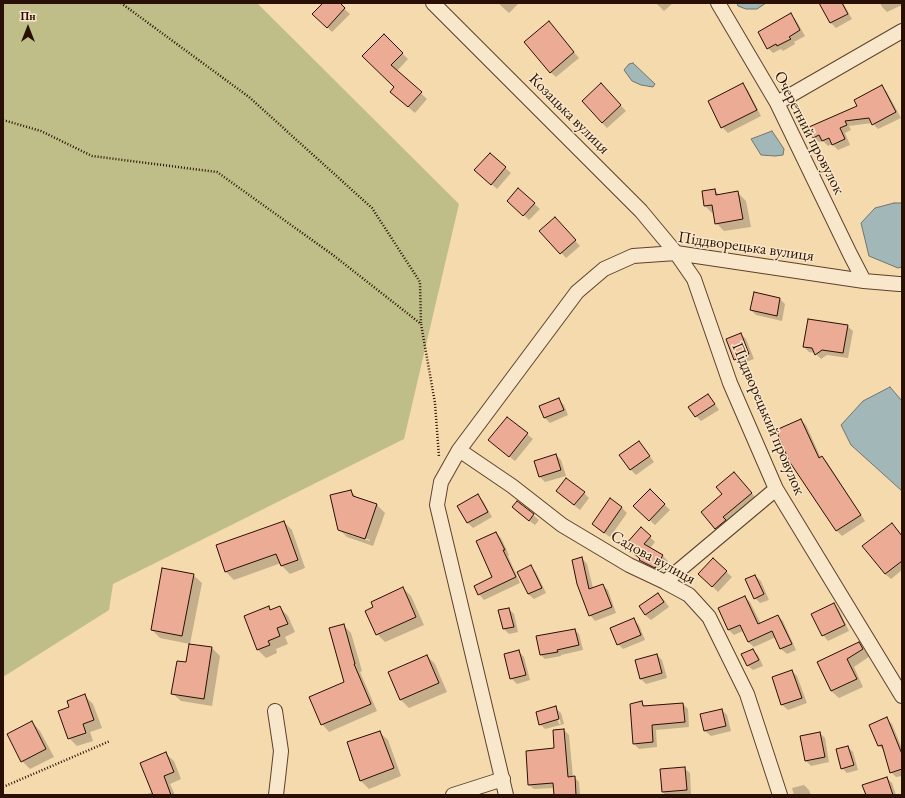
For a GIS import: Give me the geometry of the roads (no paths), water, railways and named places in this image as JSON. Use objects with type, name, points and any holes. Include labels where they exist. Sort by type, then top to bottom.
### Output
[{"type":"street","name":"Козацька вулиця","points":[[433,3],[642,211],[676,253]]},
{"type":"street","name":"Очеретний провулок","points":[[718,3],[777,103],[864,281]]},
{"type":"street","points":[[777,103],[902,31]]},
{"type":"street","name":"Піддворецька вулиця","points":[[506,795],[437,505],[441,482],[459,450],[577,292],[604,269],[634,256],[676,253],[864,281],[902,284]]},
{"type":"street","name":"Піддворецький провулок","points":[[676,253],[694,279],[730,383],[776,489],[902,696]]},
{"type":"street","name":"Садова вулиця","points":[[459,450],[512,486],[562,525],[629,565],[689,595],[709,617],[747,694],[780,795]]},
{"type":"street","points":[[665,582],[776,489]]},
{"type":"street","points":[[275,711],[281,751],[276,795]]},
{"type":"street","points":[[453,795],[503,779]]}]
